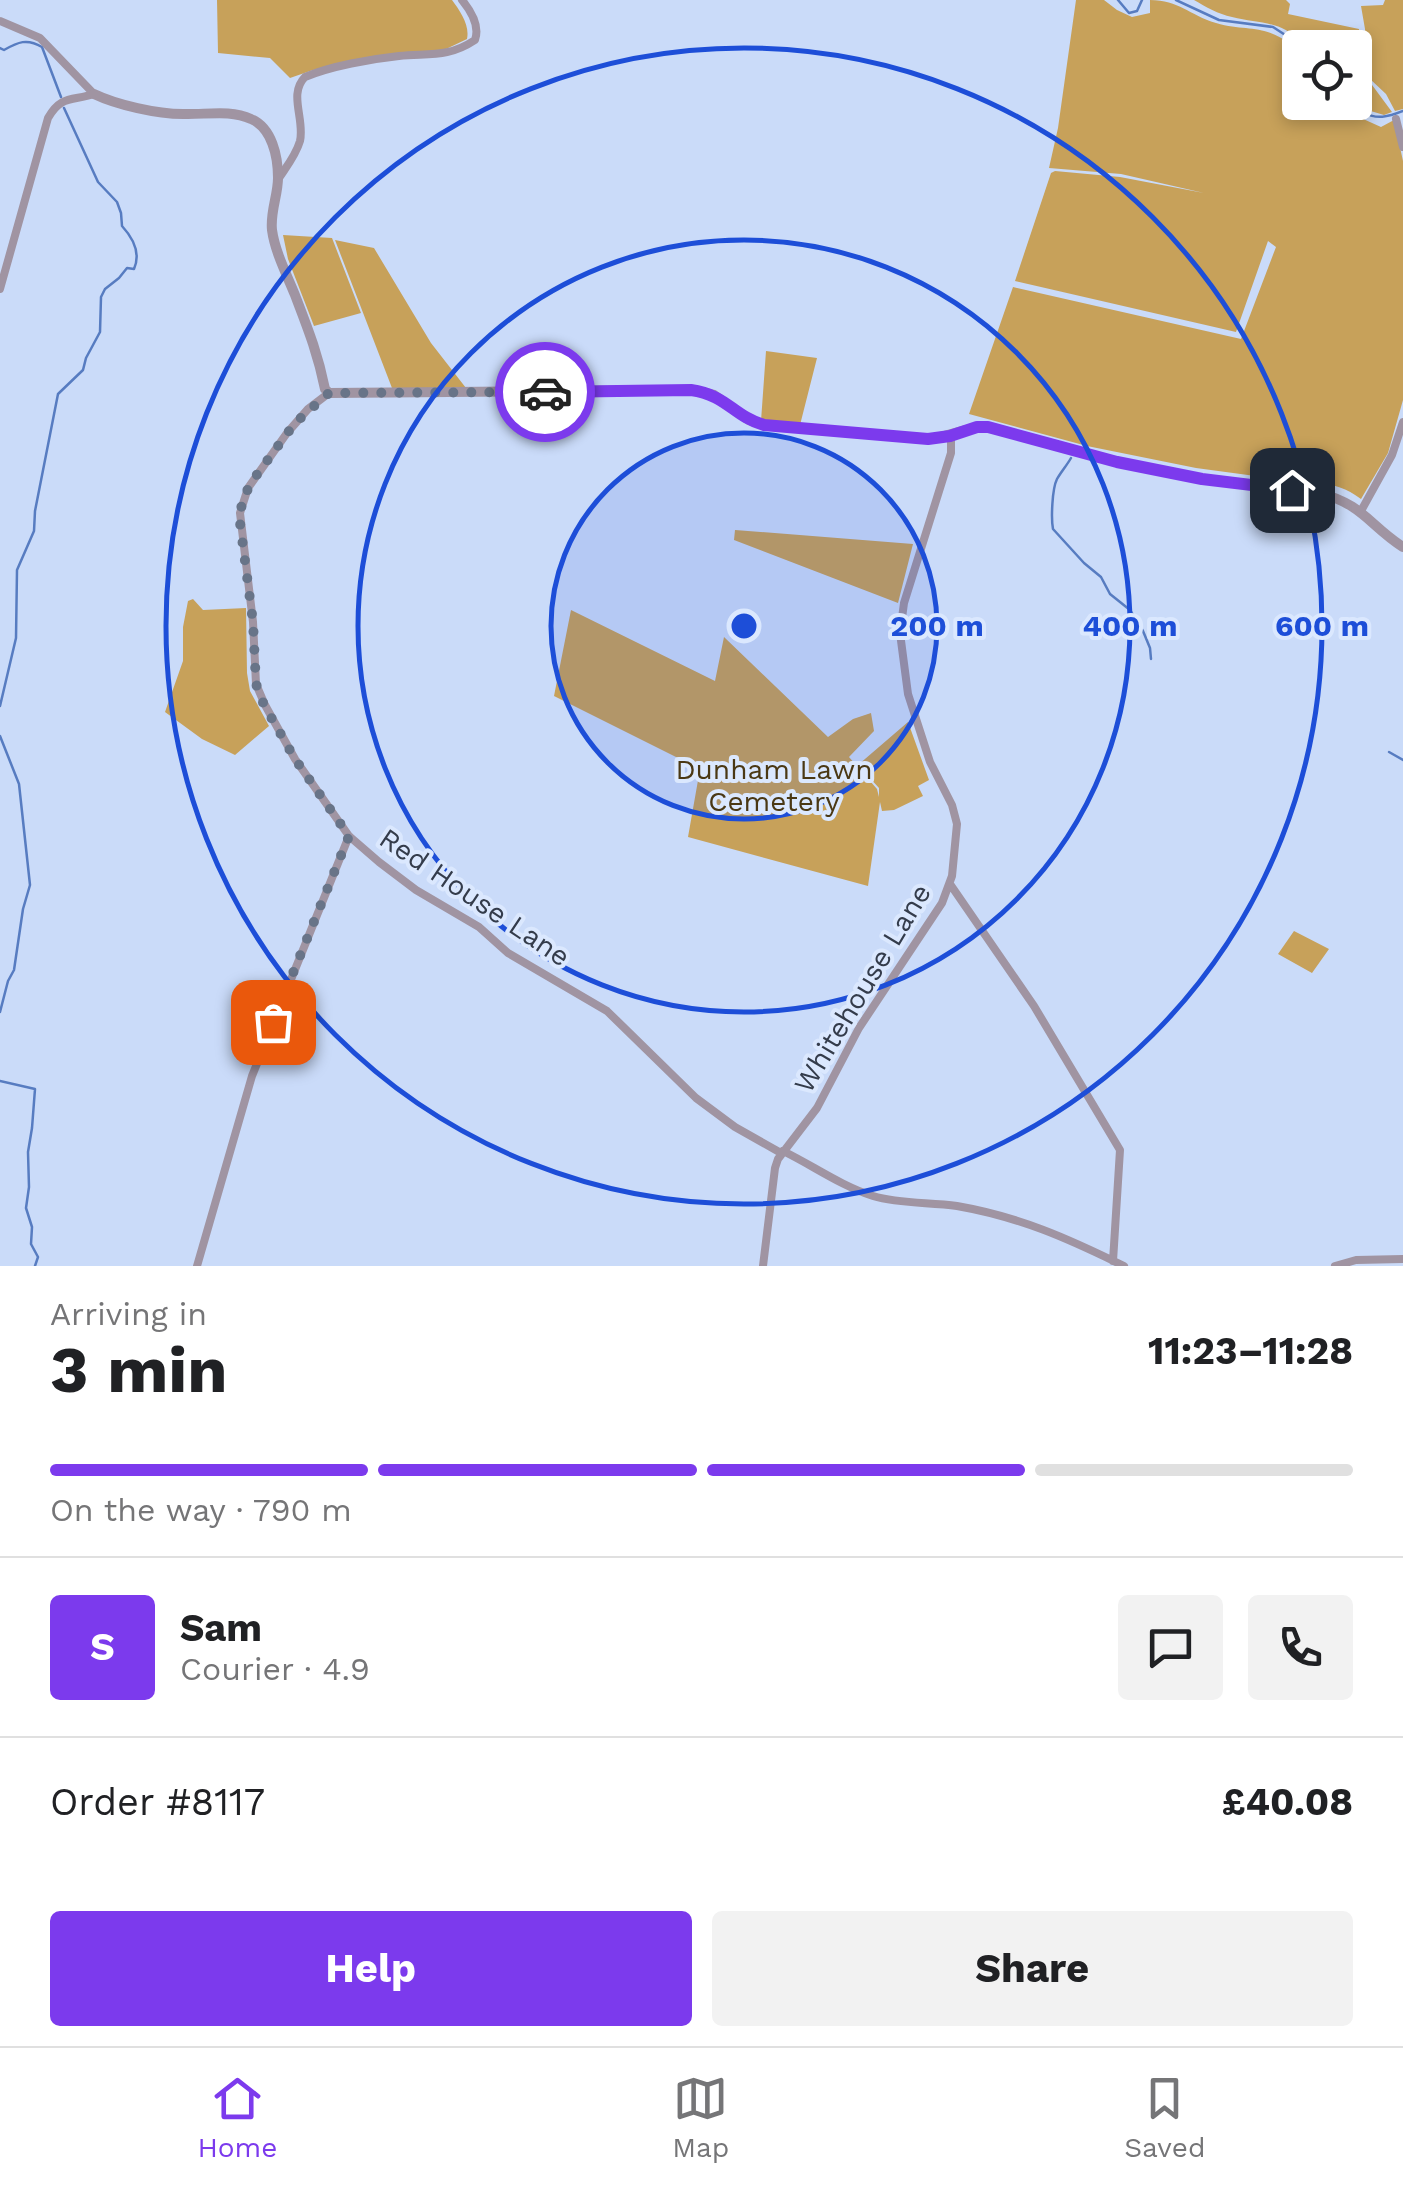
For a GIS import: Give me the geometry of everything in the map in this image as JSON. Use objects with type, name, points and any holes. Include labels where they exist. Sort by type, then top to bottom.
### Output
[{"type":"street","points":[[278,179],[299,144],[301,126],[296,95],[306,76],[395,56],[441,54],[464,47],[475,40],[478,31],[462,0]]},
{"type":"street","points":[[0,21],[40,38],[94,94]]},
{"type":"street","points":[[0,289],[55,105],[68,98],[94,94],[157,112],[232,114],[256,120],[273,144],[278,179],[272,232],[329,393],[691,390],[714,395],[749,420],[764,425],[928,439],[977,427],[996,428],[1117,462],[1202,479],[1338,498],[1361,511],[1403,547]]},
{"type":"street","points":[[1396,119],[1403,147]]},
{"type":"street","name":"Red House Lane","points":[[329,393],[295,423],[253,480],[242,500],[240,523],[253,622],[256,684],[295,759],[349,836],[416,890],[479,926],[508,953],[607,1010],[696,1098],[735,1127],[870,1196],[952,1206],[1023,1221],[1124,1266]]},
{"type":"street","points":[[1361,511],[1392,455],[1403,422]]},
{"type":"street","name":"Whitehouse Lane","points":[[782,1152],[817,1108],[859,1028],[942,903],[950,884],[957,824],[952,805],[930,762],[908,696],[900,633],[904,603],[951,453],[950,436]]},
{"type":"street","points":[[197,1266],[252,1076],[349,836]]},
{"type":"street","points":[[950,884],[1034,1006],[1120,1150],[1113,1260]]},
{"type":"street","points":[[763,1266],[774,1168],[782,1152]]},
{"type":"street","points":[[1335,1266],[1356,1260],[1403,1258]]},
{"type":"green space","points":[[217,0],[452,0],[468,34],[467,39],[444,50],[313,70],[290,78],[270,58],[218,53]]},
{"type":"green space","points":[[1076,0],[1104,0],[1132,17],[1150,13],[1150,0],[1160,1],[1216,23],[1262,30],[1282,39],[1282,120],[1365,120],[1381,127],[1394,120],[1403,161],[1403,400],[1388,453],[1361,499],[1335,486],[1196,468],[1087,446],[969,414],[1013,287],[1241,339],[1276,247],[1268,241],[1236,332],[1015,281],[1051,173],[1055,171],[1120,177],[1204,193],[1121,174],[1049,168]]},
{"type":"green space","points":[[1194,0],[1286,0],[1290,4],[1288,14],[1359,30],[1286,30],[1212,10]]},
{"type":"green space","points":[[1385,0],[1403,0],[1403,109],[1395,111],[1386,94],[1372,81],[1372,30],[1365,30],[1361,6],[1383,5]]},
{"type":"green space","points":[[1372,85],[1392,112],[1384,115],[1372,111]]},
{"type":"green space","points":[[283,235],[332,238],[361,313],[314,326],[288,259]]},
{"type":"green space","points":[[335,240],[374,248],[431,343],[466,388],[392,388]]},
{"type":"green space","points":[[766,351],[817,358],[800,425],[761,421]]},
{"type":"green space","points":[[735,530],[913,544],[898,603],[734,540]]},
{"type":"green space","points":[[193,599],[203,610],[246,608],[250,691],[269,726],[235,755],[202,739],[165,712],[183,661],[183,627],[188,601]]},
{"type":"green space","name":"Dunham Lawn Cemetery","points":[[571,610],[715,681],[724,637],[828,737],[853,719],[871,713],[874,731],[849,757],[877,789],[879,797],[879,788],[858,765],[908,722],[929,780],[918,786],[923,796],[894,810],[882,811],[880,802],[868,886],[688,837],[700,769],[554,696]]},
{"type":"green space","points":[[1294,931],[1329,949],[1312,973],[1278,954]]},
{"type":"waterway","points":[[1118,0],[1129,13],[1137,11],[1142,0]]},
{"type":"waterway","points":[[1176,0],[1219,20],[1273,27],[1282,33]]},
{"type":"waterway","points":[[0,48],[27,42],[42,47],[61,97]]},
{"type":"waterway","points":[[0,706],[16,638],[17,570],[34,531],[58,394],[83,370],[100,332],[101,297],[105,289],[127,268],[134,269],[137,257],[122,226],[117,202],[98,182],[64,108]]},
{"type":"waterway","points":[[1372,116],[1403,111]]},
{"type":"waterway","points":[[1071,458],[1055,484],[1053,529],[1101,577],[1110,594],[1130,610],[1143,631],[1151,659]]},
{"type":"waterway","points":[[0,736],[19,784],[30,885],[14,970],[0,1012]]},
{"type":"waterway","points":[[1389,752],[1403,760]]},
{"type":"waterway","points":[[0,1081],[35,1089],[26,1208],[32,1227],[31,1244],[38,1257],[35,1266]]},
{"type":"way so far","points":[[273,1022],[349,836],[278,732],[256,684],[253,622],[240,523],[245,494],[295,423],[329,393],[545,392]]},
{"type":"route","points":[[545,392],[691,390],[714,395],[742,416],[764,425],[912,438],[937,438],[988,427],[1117,462],[1202,479],[1292,490]]}]
